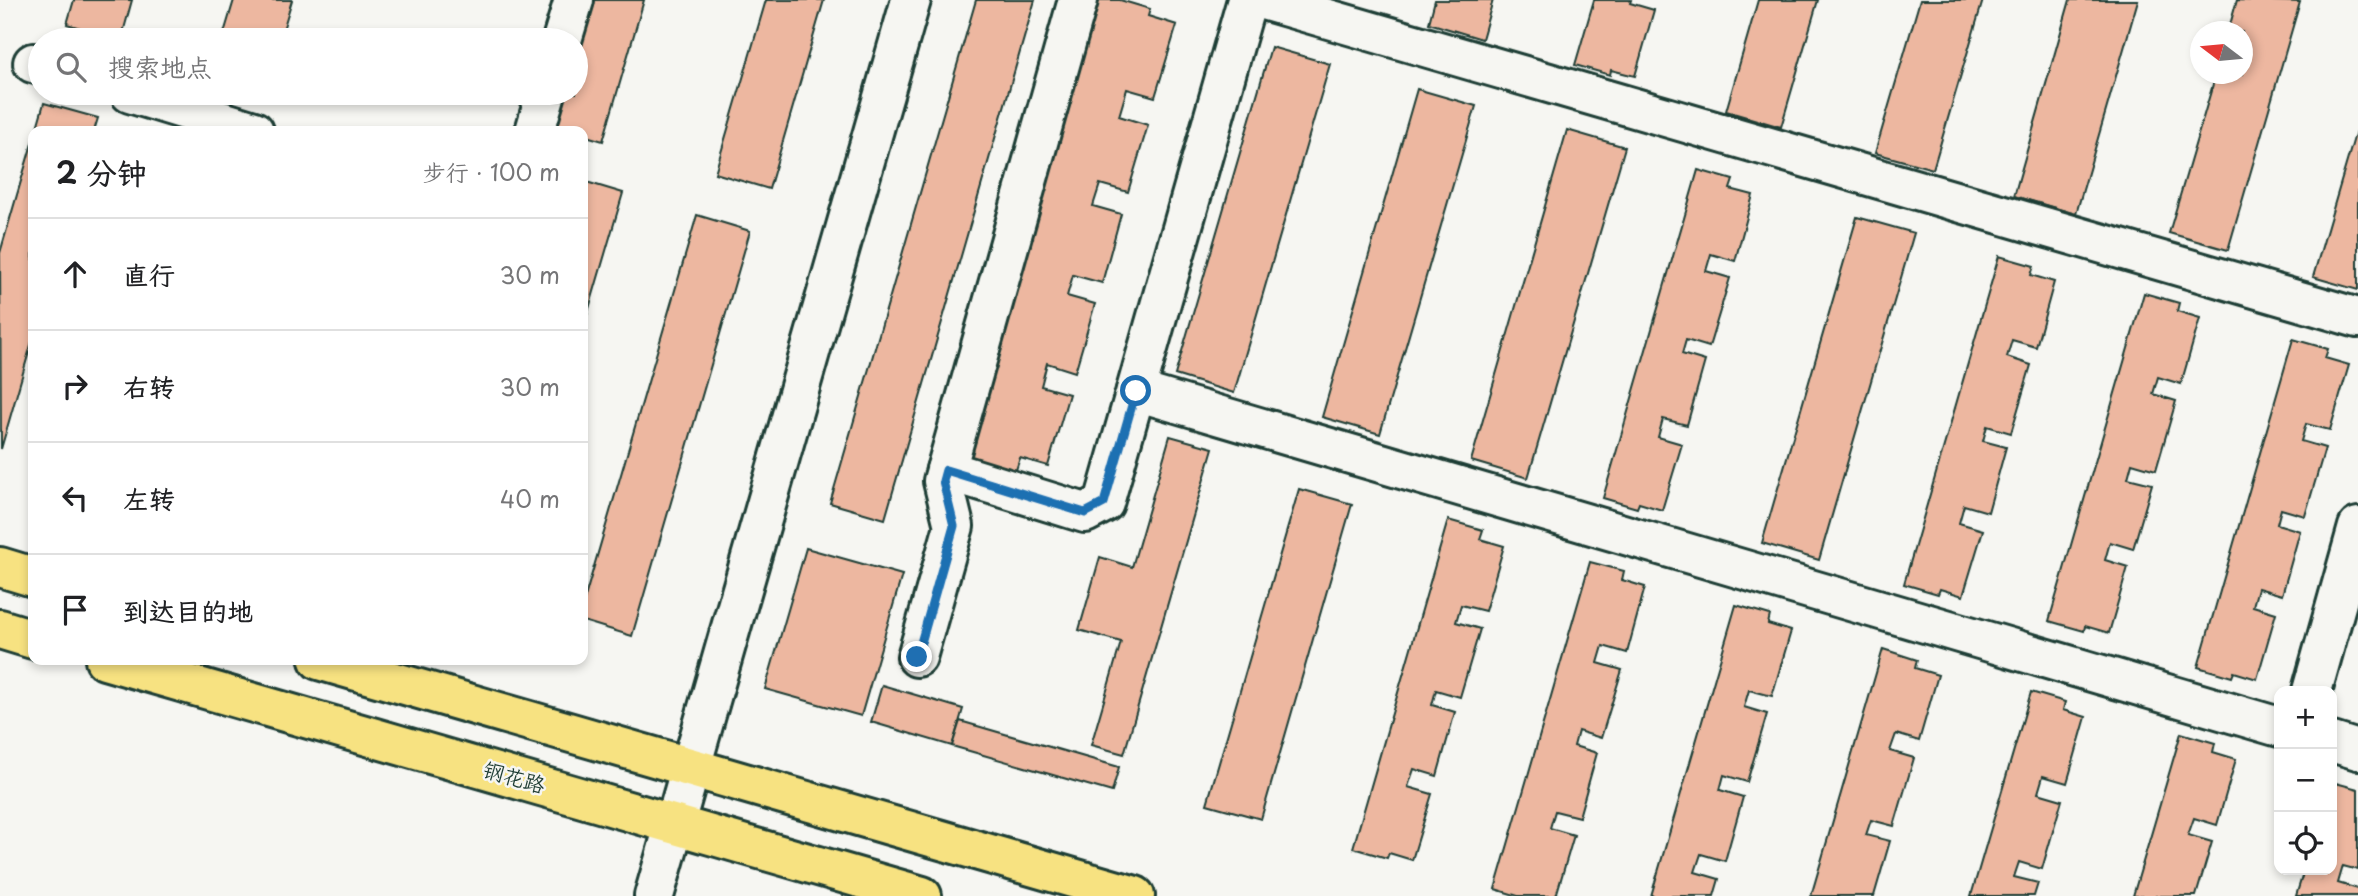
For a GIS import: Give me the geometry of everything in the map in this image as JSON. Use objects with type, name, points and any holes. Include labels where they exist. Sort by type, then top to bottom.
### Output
[{"type":"main road","points":[[0,567],[28,575]]},
{"type":"main road","points":[[0,629],[28,637]]},
{"type":"main road","name":"钢花路","points":[[123,665],[922,896]]},
{"type":"main road","points":[[336,665],[1135,896]]},
{"type":"street","points":[[566,28],[574,0]]},
{"type":"street","points":[[654,896],[911,0]]},
{"type":"street","points":[[917,657],[954,526],[943,481],[1078,0]]},
{"type":"street","points":[[946,470],[1085,513],[1104,503],[1247,0]]},
{"type":"street","points":[[1264,0],[2358,318]]},
{"type":"street","points":[[169,105],[238,126]]},
{"type":"street","points":[[536,126],[543,105]]},
{"type":"street","points":[[1136,391],[2274,726]]},
{"type":"street","points":[[2313,686],[2358,527]]},
{"type":"street","points":[[2337,744],[2358,750]]},
{"type":"building","points":[[74,0],[132,0],[124,28],[80,28],[67,24]]},
{"type":"building","points":[[234,0],[292,0],[284,28],[226,28]]},
{"type":"building","points":[[586,0],[644,0],[603,141],[588,136],[588,126],[550,125],[556,105],[588,105],[588,28],[579,28]]},
{"type":"building","points":[[766,0],[824,0],[769,189],[715,173]]},
{"type":"building","points":[[976,0],[1035,0],[885,519],[830,503]]},
{"type":"building","points":[[1099,0],[1120,0],[1150,9],[1148,16],[1177,25],[1155,97],[1127,89],[1119,116],[1148,125],[1128,192],[1100,184],[1093,206],[1121,214],[1102,283],[1073,275],[1067,296],[1095,304],[1075,372],[1047,363],[1041,386],[1069,394],[1048,466],[1020,458],[1016,470],[966,456]]},
{"type":"building","points":[[1435,0],[1493,0],[1482,39],[1429,23]]},
{"type":"building","points":[[1594,0],[1631,0],[1630,3],[1654,10],[1635,76],[1611,70],[1610,75],[1575,65]]},
{"type":"building","points":[[1758,0],[1818,0],[1781,127],[1726,111]]},
{"type":"building","points":[[1920,0],[1983,0],[1933,169],[1875,153]]},
{"type":"building","points":[[2070,0],[2138,0],[2076,214],[2014,196]]},
{"type":"building","points":[[2237,0],[2300,2],[2228,250],[2169,233],[2213,84],[2253,84],[2253,21],[2231,21]]},
{"type":"building","points":[[1271,47],[1330,64],[1234,393],[1175,375]]},
{"type":"building","points":[[1417,89],[1476,106],[1380,434],[1322,417]]},
{"type":"building","points":[[43,105],[98,118],[96,126],[37,126]]},
{"type":"building","points":[[2358,124],[2358,290],[2313,277]]},
{"type":"building","points":[[1567,130],[1625,147],[1528,478],[1471,461]]},
{"type":"building","points":[[28,157],[28,355],[1,449],[0,253]]},
{"type":"building","points":[[1698,170],[1733,180],[1730,189],[1753,195],[1735,261],[1711,254],[1706,271],[1730,278],[1709,347],[1686,340],[1682,354],[1705,361],[1687,425],[1663,419],[1658,437],[1682,444],[1662,510],[1639,503],[1637,508],[1603,498]]},
{"type":"building","points":[[588,182],[623,193],[588,312]]},
{"type":"building","points":[[697,215],[750,231],[632,636],[588,623],[588,587]]},
{"type":"building","points":[[1857,217],[1914,233],[1819,560],[1762,543]]},
{"type":"building","points":[[1999,256],[2034,266],[2031,275],[2054,282],[2036,347],[2012,340],[2007,357],[2031,365],[2011,433],[1987,426],[1983,441],[2006,447],[1988,512],[1964,505],[1959,523],[1983,530],[1963,596],[1940,589],[1938,594],[1904,584]]},
{"type":"building","points":[[2144,293],[2179,303],[2177,311],[2200,318],[2181,384],[2158,377],[2153,394],[2176,401],[2156,470],[2132,463],[2128,478],[2152,484],[2133,549],[2110,542],[2105,560],[2128,567],[2109,633],[2085,626],[2084,631],[2049,621]]},
{"type":"building","points":[[2293,339],[2328,349],[2325,358],[2349,365],[2330,430],[2306,424],[2301,441],[2325,448],[2305,516],[2281,509],[2277,524],[2300,531],[2282,595],[2258,588],[2253,606],[2276,613],[2257,679],[2234,672],[2232,677],[2198,667]]},
{"type":"building","points":[[1170,436],[1213,448],[1124,754],[1091,745],[1121,642],[1079,630],[1100,557],[1132,567]]},
{"type":"building","points":[[1299,489],[1352,504],[1261,819],[1207,804]]},
{"type":"building","points":[[1448,520],[1483,530],[1480,539],[1504,546],[1485,611],[1461,605],[1456,622],[1480,629],[1460,697],[1436,690],[1432,705],[1455,712],[1437,776],[1414,769],[1408,787],[1432,794],[1412,860],[1389,853],[1387,858],[1353,848]]},
{"type":"building","points":[[806,548],[902,575],[861,716],[765,689]]},
{"type":"building","points":[[1590,562],[1624,571],[1622,580],[1645,587],[1627,653],[1603,646],[1598,663],[1622,670],[1601,738],[1578,731],[1574,746],[1597,753],[1579,817],[1555,811],[1550,828],[1574,835],[1556,896],[1518,896],[1495,889]]},
{"type":"building","points":[[1736,605],[1770,615],[1768,624],[1791,631],[1772,696],[1749,690],[1744,707],[1767,714],[1747,782],[1724,775],[1720,790],[1743,797],[1725,861],[1701,854],[1695,872],[1719,879],[1714,896],[1651,896]]},
{"type":"building","points":[[1883,649],[1917,660],[1915,668],[1938,675],[1919,741],[1896,734],[1890,751],[1914,758],[1894,826],[1871,820],[1866,835],[1890,841],[1874,896],[1811,896]]},
{"type":"building","points":[[882,685],[963,709],[952,746],[871,722]]},
{"type":"building","points":[[2031,692],[2065,702],[2063,710],[2086,717],[2067,783],[2043,776],[2038,793],[2062,800],[2042,869],[2019,862],[2014,877],[2038,883],[2034,896],[1971,896]]},
{"type":"building","points":[[960,721],[1119,767],[1112,792],[952,746]]},
{"type":"building","points":[[2181,733],[2215,743],[2213,752],[2236,759],[2217,825],[2194,818],[2188,835],[2212,842],[2196,896],[2133,896]]},
{"type":"building","points":[[2337,783],[2358,789],[2358,870],[2343,866],[2338,883],[2358,889],[2358,896],[2296,896],[2302,875],[2337,875]]},
{"type":"route","points":[[917,657],[954,526],[943,481],[946,470],[1085,513],[1104,503],[1136,391]]}]
